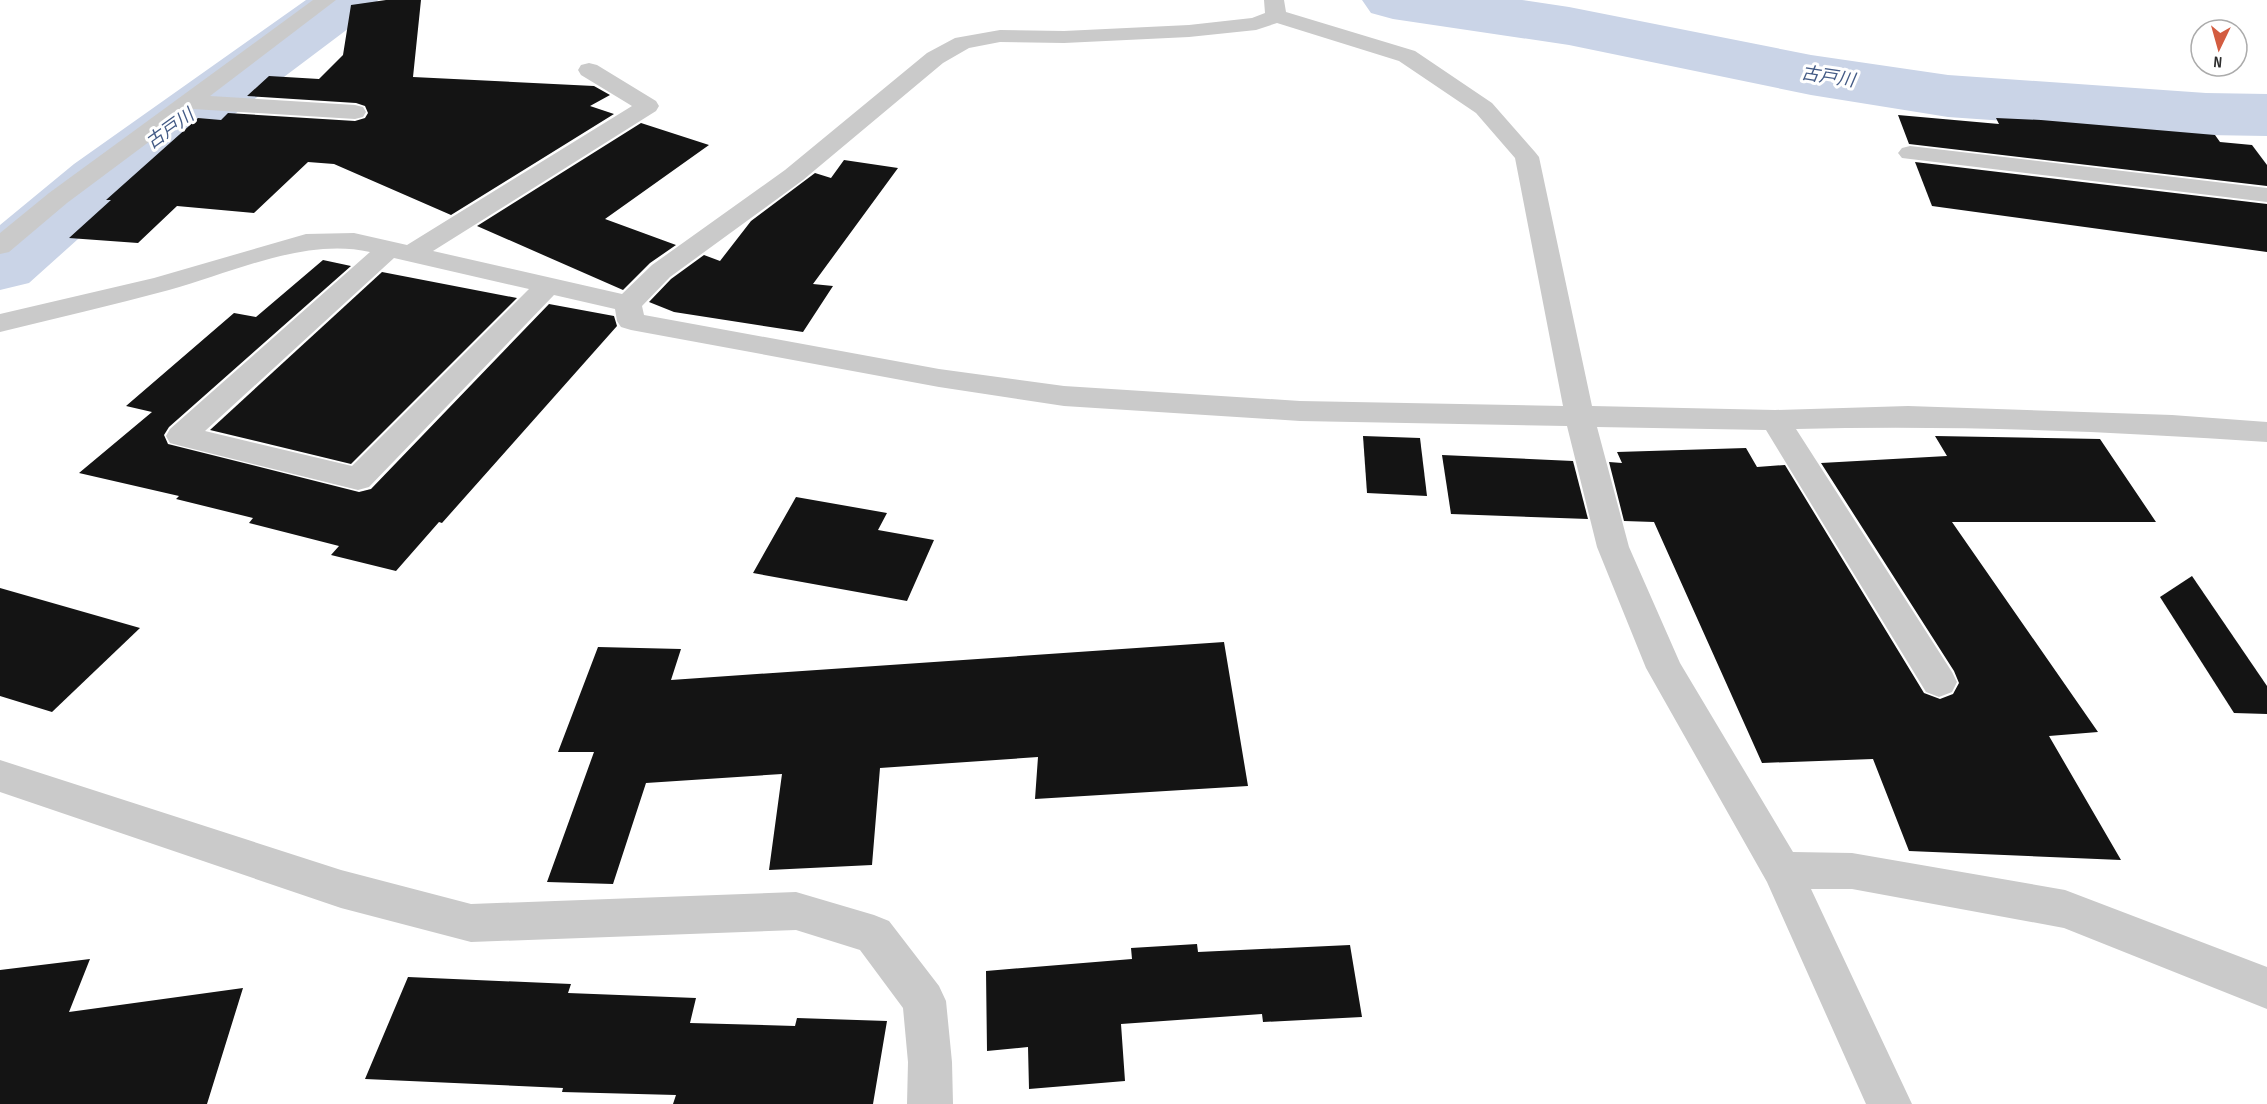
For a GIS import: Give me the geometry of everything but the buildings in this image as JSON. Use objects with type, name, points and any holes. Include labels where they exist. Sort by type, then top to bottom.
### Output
[{"type":"street","points":[[0,246],[58,198],[326,0]]},
{"type":"street","points":[[628,304],[661,271],[794,175],[935,58],[963,43],[1000,36],[1064,37],[1189,31],[1256,24],[1275,8],[1407,56],[1484,108],[1527,157],[1580,418],[1613,546],[1664,668],[1782,870],[1888,1104]]},
{"type":"street","points":[[548,286],[358,479],[181,436],[400,252],[648,106],[589,70]]},
{"type":"street","points":[[188,102],[355,112]]},
{"type":"street","points":[[1910,153],[2267,195]]},
{"type":"street","points":[[0,323],[161,284],[306,242],[354,242],[628,304]]},
{"type":"street","points":[[628,304],[631,321],[939,378],[1064,396],[1300,411],[1775,420],[1908,416],[2172,425],[2267,432]]},
{"type":"street","points":[[1775,420],[1939,682]]},
{"type":"street","points":[[0,776],[341,889],[471,923],[796,911],[874,935],[924,1001],[930,1062],[930,1104]]},
{"type":"street","points":[[1782,870],[1852,871],[2065,909],[2267,988]]},
{"type":"waterway","name":"古戸川","points":[[0,266],[100,180],[347,0]]},
{"type":"waterway","name":"古戸川","points":[[1393,0],[1569,26],[1811,75],[1948,96],[2206,114],[2267,115]]}]
